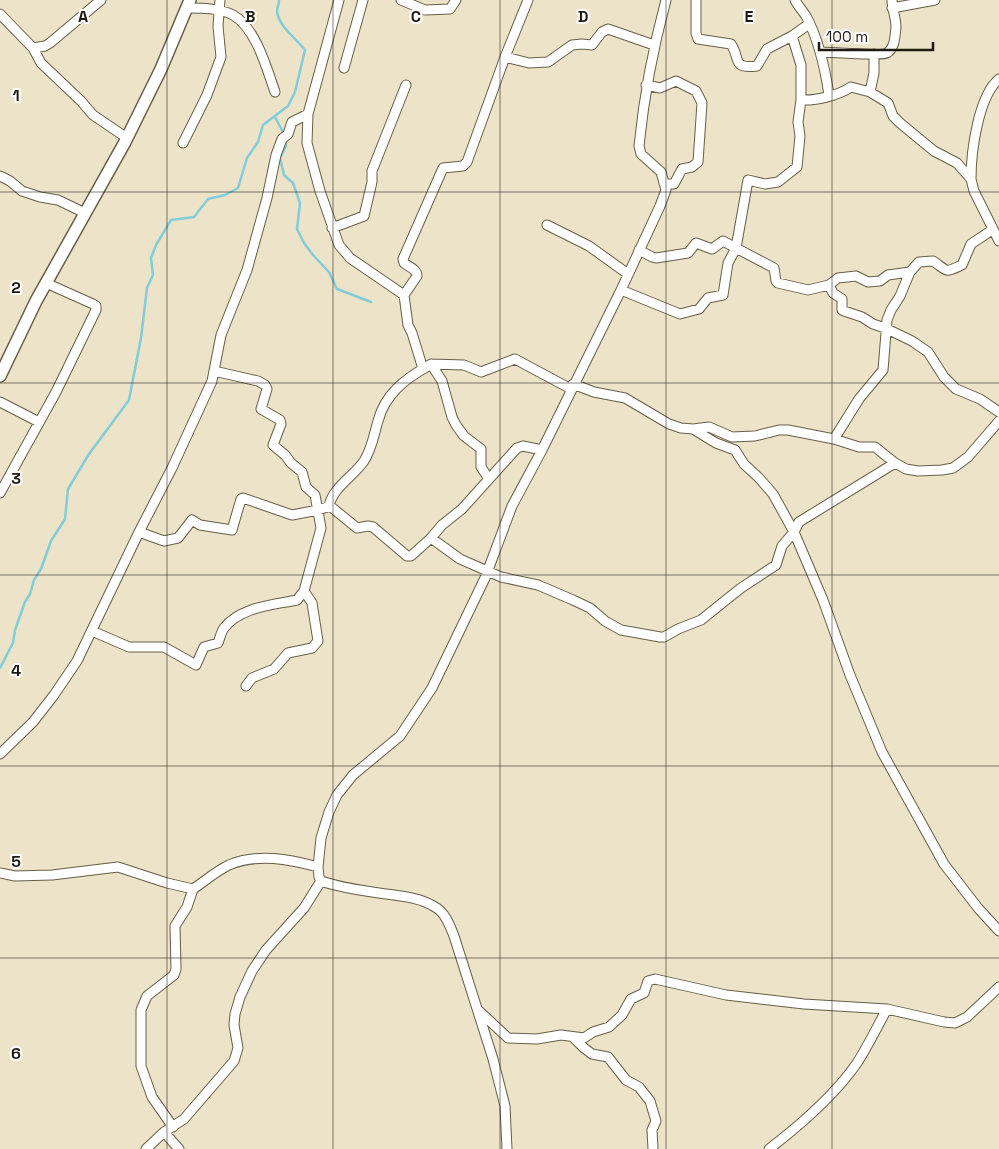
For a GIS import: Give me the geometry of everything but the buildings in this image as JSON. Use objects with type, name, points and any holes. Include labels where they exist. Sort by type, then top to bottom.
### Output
[{"type":"street","points":[[33,48],[50,43],[101,0]]},
{"type":"street","points":[[183,142],[207,95],[221,57],[218,26],[220,0]]},
{"type":"street","points":[[339,0],[308,114],[307,142],[320,191],[339,245],[350,258],[404,295]]},
{"type":"street","points":[[344,68],[364,0]]},
{"type":"street","points":[[401,0],[428,10],[450,9],[456,0]]},
{"type":"street","points":[[423,369],[408,325],[404,295],[417,276],[416,270],[403,262],[413,234],[443,168],[463,166],[467,162],[528,0]]},
{"type":"street","points":[[507,1149],[505,1106],[450,926],[436,907],[406,897],[337,886],[321,881],[318,877],[318,867],[323,830],[337,795],[348,779],[404,732],[432,688],[487,572],[508,513],[542,450],[660,206],[666,190],[661,172],[640,150],[646,86],[666,0]]},
{"type":"street","points":[[696,0],[696,34],[698,39],[732,46],[740,66],[757,66],[767,49],[792,36],[809,24]]},
{"type":"street","points":[[795,0],[809,24],[820,52],[826,74],[828,95]]},
{"type":"street","points":[[820,52],[882,55],[887,53],[893,45],[896,26],[892,4],[936,0]]},
{"type":"street","points":[[0,376],[46,282],[127,138],[161,69],[189,4],[233,15],[243,24],[257,45],[275,92]]},
{"type":"street","points":[[0,14],[33,48],[41,63],[93,115],[127,138]]},
{"type":"street","points":[[505,57],[529,63],[548,62],[572,45],[592,45],[602,32],[608,29],[654,45]]},
{"type":"street","points":[[621,290],[680,314],[699,310],[708,298],[723,295],[728,263],[736,248],[748,180],[765,184],[778,182],[797,167],[800,136],[798,122],[802,100],[801,65],[792,36]]},
{"type":"street","points":[[870,92],[874,74],[874,54]]},
{"type":"street","points":[[972,185],[982,106],[991,88],[999,79]]},
{"type":"street","points":[[646,86],[660,88],[673,82],[679,82],[696,91],[702,103],[698,162],[692,167],[680,170],[675,183],[665,184]]},
{"type":"street","points":[[332,228],[364,216],[372,182],[372,171],[406,84]]},
{"type":"street","points":[[802,100],[818,100],[852,87],[870,92],[888,103],[893,116],[900,124],[934,151],[957,163],[972,185],[992,230],[999,241]]},
{"type":"street","points":[[0,754],[33,722],[54,695],[76,661],[172,468],[212,381],[221,335],[246,276],[267,198],[276,155],[293,120],[308,114]]},
{"type":"street","points":[[0,176],[10,181],[22,191],[58,200],[85,213]]},
{"type":"street","points":[[546,225],[589,246],[628,274]]},
{"type":"street","points":[[834,439],[860,399],[883,370],[885,328],[889,314],[900,296],[910,272],[919,262],[933,262],[946,271],[962,264],[971,244],[992,230]]},
{"type":"street","points":[[639,250],[656,258],[688,253],[696,243],[712,249],[723,242],[770,265],[774,268],[778,283],[808,290],[829,285],[838,278],[856,276],[870,282],[880,281],[890,274],[910,272]]},
{"type":"street","points":[[0,493],[80,345],[97,308],[93,304],[46,282]]},
{"type":"street","points":[[829,285],[833,293],[842,298],[842,310],[862,317],[872,324],[912,341],[928,352],[944,377],[956,389],[980,399],[999,412]]},
{"type":"street","points":[[139,532],[164,541],[178,538],[192,520],[200,525],[232,530],[241,499],[243,498],[290,514],[318,510],[328,506],[334,492],[364,460],[386,400],[407,379],[432,364],[464,365],[481,372],[515,359],[572,387],[620,397],[669,424],[693,430],[716,443],[735,450],[744,464],[773,494],[794,532],[823,600],[850,675],[882,752],[944,864],[978,908],[999,931]]},
{"type":"street","points":[[432,364],[442,381],[456,425],[464,436],[481,449],[481,467],[489,479]]},
{"type":"street","points":[[92,631],[129,648],[164,647],[196,666],[204,647],[218,643],[224,629],[233,621],[248,611],[297,600],[304,591],[322,530],[315,495],[306,487],[302,472],[273,445],[281,424],[280,420],[261,409],[267,389],[266,385],[258,381],[214,371]]},
{"type":"street","points":[[0,402],[39,422]]},
{"type":"street","points":[[693,430],[709,427],[732,437],[755,436],[783,430],[834,439],[859,447],[875,447],[895,463],[906,469],[918,471],[953,468],[968,457],[999,421]]},
{"type":"street","points":[[328,506],[357,528],[373,527],[407,556],[411,556],[442,525],[462,509],[517,448],[523,446],[542,450]]},
{"type":"street","points":[[431,538],[453,556],[487,572],[538,585],[573,600],[590,608],[605,621],[622,630],[654,637],[664,637],[678,629],[702,620],[741,588],[776,565],[782,546],[800,522],[895,463]]},
{"type":"street","points":[[246,686],[252,678],[274,669],[288,653],[312,648],[318,641],[312,603],[304,591]]},
{"type":"street","points":[[173,1127],[152,1097],[141,1066],[141,1010],[147,996],[174,975],[176,969],[175,926],[193,890],[224,868],[249,860],[288,860],[318,867]]},
{"type":"street","points":[[0,873],[15,876],[52,876],[118,867],[193,890]]},
{"type":"street","points":[[146,1149],[164,1132],[184,1119],[234,1061],[238,1048],[234,1025],[235,1014],[240,997],[252,971],[266,950],[304,908],[321,881]]},
{"type":"street","points":[[476,1008],[508,1038],[537,1039],[561,1035],[584,1038],[593,1032],[609,1027],[622,1015],[631,999],[644,993],[648,981],[651,980],[726,995],[804,1004],[888,1010],[955,1023],[967,1017],[999,987]]},
{"type":"street","points":[[769,1149],[814,1110],[847,1076],[888,1010]]},
{"type":"street","points":[[574,1038],[592,1054],[608,1057],[626,1080],[639,1088],[648,1099],[656,1121],[652,1130],[652,1149]]},
{"type":"street","points":[[164,1132],[179,1149]]},
{"type":"waterway","points":[[0,668],[13,643],[15,630],[25,602],[41,569],[51,541],[65,519],[68,489],[89,454],[129,400],[141,338],[147,288],[153,275],[151,258],[156,245],[171,220],[194,217],[208,199],[225,195],[238,188],[247,158],[258,142],[263,125],[288,106],[295,92],[305,50],[281,23],[277,12],[279,0]]},
{"type":"waterway","points":[[275,117],[284,134]]},
{"type":"waterway","points":[[286,139],[286,146],[280,158],[284,175],[293,183],[300,203],[297,229],[304,243],[329,272],[337,289],[371,302]]}]
